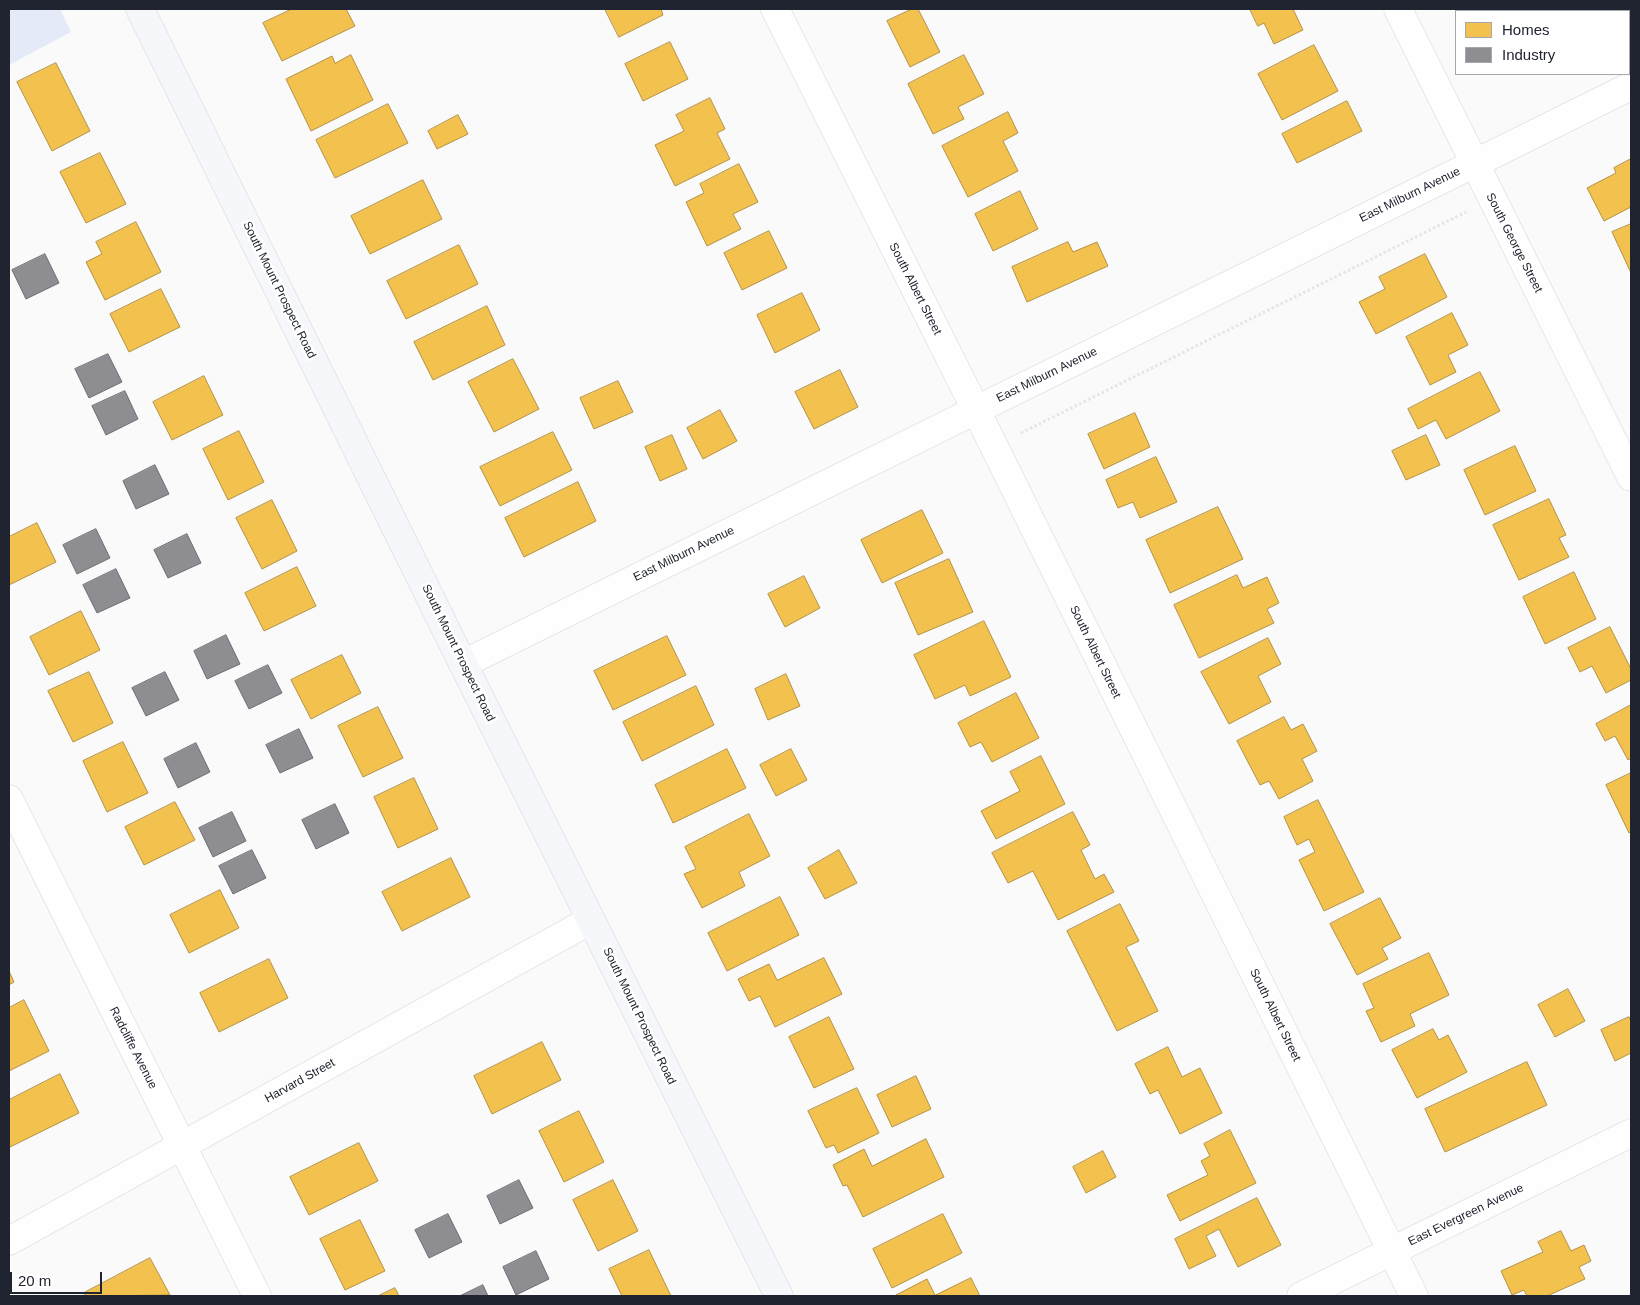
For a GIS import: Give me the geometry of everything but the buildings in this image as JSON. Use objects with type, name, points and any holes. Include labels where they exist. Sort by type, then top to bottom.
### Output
[{"type":"main road","name":"South Mount Prospect Road","points":[[140,9],[463,664],[779,1296]]},
{"type":"street","name":"South Albert Street","points":[[775,9],[976,410],[1414,1296]]},
{"type":"street","name":"South George Street","points":[[1398,9],[1631,478]]},
{"type":"street","name":"East Milburn Avenue","points":[[463,664],[1631,86]]},
{"type":"street","name":"Radcliffe Avenue","points":[[9,799],[257,1296]]},
{"type":"street","name":"Harvard Street","points":[[9,1241],[591,920]]},
{"type":"street","name":"East Evergreen Avenue","points":[[1301,1296],[1631,1133]]},
{"type":"path","points":[[1016,435],[1474,208]]},
{"type":"shaded area","points":[[9,9],[60,9],[71,32],[9,65]]}]
